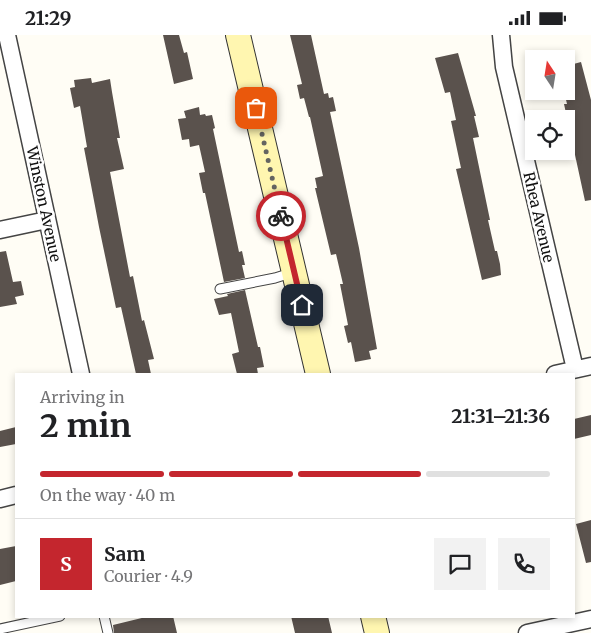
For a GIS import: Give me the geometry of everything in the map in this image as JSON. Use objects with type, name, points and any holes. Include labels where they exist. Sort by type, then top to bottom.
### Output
[{"type":"street","name":"Winston Avenue","points":[[7,35],[81,373]]},
{"type":"street","points":[[238,35],[318,373]]},
{"type":"street","name":"Rhea Avenue","points":[[501,35],[504,67],[575,369]]},
{"type":"street","points":[[0,230],[47,220]]},
{"type":"street","points":[[559,373],[591,365]]},
{"type":"street","points":[[0,499],[15,495]]},
{"type":"street","points":[[373,618],[377,633]]},
{"type":"street","points":[[527,633],[591,619]]},
{"type":"lane","points":[[220,289],[275,278],[294,271]]},
{"type":"lane","points":[[0,629],[51,618]]},
{"type":"lane","points":[[104,618],[108,633]]},
{"type":"building","points":[[163,35],[179,35],[184,53],[187,52],[193,79],[174,84]]},
{"type":"building","points":[[290,35],[311,35],[324,94],[328,93],[329,98],[333,97],[336,111],[330,112],[359,248],[377,349],[369,351],[371,359],[355,362],[351,342],[348,343],[344,326],[348,325],[340,284],[343,284],[336,254],[331,255],[315,188],[317,188],[315,178],[323,176],[310,117],[304,98],[300,99],[297,85],[302,84]]},
{"type":"building","points":[[458,53],[476,116],[474,116],[479,137],[473,138],[490,220],[488,220],[500,264],[501,275],[482,280],[456,169],[461,168],[451,121],[456,120],[450,92],[445,93],[435,58]]},
{"type":"building","points":[[581,62],[591,100],[591,200],[585,201],[575,155],[575,110],[565,110],[564,104],[567,104],[566,100],[575,100],[575,64]]},
{"type":"building","points":[[91,78],[92,83],[110,79],[120,138],[117,138],[124,169],[110,172],[130,277],[133,276],[142,321],[144,320],[154,359],[148,360],[151,373],[136,373],[121,307],[116,308],[84,148],[87,147],[80,106],[74,108],[70,88],[75,87],[74,80]]},
{"type":"building","points":[[199,107],[200,115],[212,115],[215,128],[213,129],[239,252],[242,251],[245,265],[242,265],[245,278],[224,282],[199,173],[205,172],[199,145],[190,147],[189,139],[182,140],[178,119],[186,118],[184,111]]},
{"type":"building","points":[[6,251],[13,282],[21,281],[24,295],[15,297],[17,304],[0,307],[0,252]]},
{"type":"building","points":[[245,290],[264,367],[257,368],[258,373],[237,373],[232,354],[239,352],[231,313],[219,315],[214,299],[228,296],[227,294]]},
{"type":"building","points":[[591,415],[591,435],[575,439],[575,419]]},
{"type":"building","points":[[15,427],[15,444],[0,447],[0,431]]},
{"type":"building","points":[[591,520],[591,562],[586,563],[576,524]]},
{"type":"building","points":[[15,546],[15,581],[0,585],[0,549]]},
{"type":"building","points":[[142,618],[173,618],[177,633],[114,633],[113,625]]},
{"type":"building","points":[[291,618],[328,618],[332,633],[295,633]]},
{"type":"way so far","points":[[256,108],[281,216]]},
{"type":"route","points":[[281,216],[302,305]]}]
